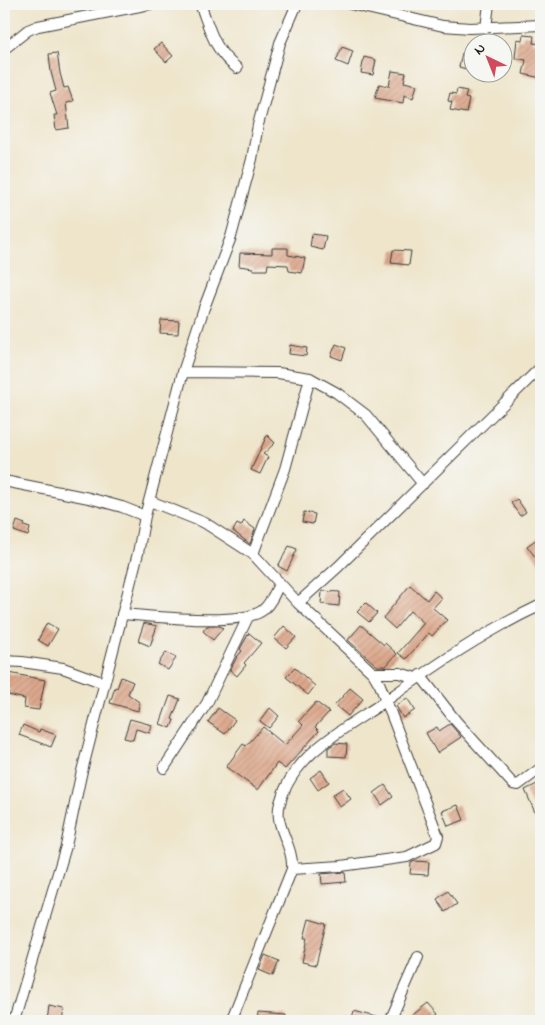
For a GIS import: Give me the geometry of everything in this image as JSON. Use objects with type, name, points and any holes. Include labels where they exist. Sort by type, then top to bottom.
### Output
[{"type":"street","points":[[4,49],[28,30],[38,26],[150,4]]},
{"type":"street","points":[[200,4],[218,50],[226,60],[237,68]]},
{"type":"street","points":[[14,1021],[66,846],[81,775],[183,372],[204,308],[231,237],[280,43],[297,4]]},
{"type":"street","points":[[350,4],[443,26],[486,28],[541,25]]},
{"type":"street","points":[[486,28],[489,4]]},
{"type":"street","points":[[298,603],[338,567],[541,367]]},
{"type":"street","points":[[183,372],[278,373],[310,378],[338,393],[366,415],[423,484]]},
{"type":"street","points":[[253,554],[285,469],[310,378]]},
{"type":"street","points":[[4,481],[122,506],[146,516]]},
{"type":"street","points":[[150,501],[205,523],[253,554],[298,603],[373,673],[386,700],[438,836],[436,843],[407,857],[341,866],[292,868]]},
{"type":"street","points":[[122,614],[228,619],[248,617],[263,610],[272,599],[279,584]]},
{"type":"street","points":[[231,1021],[292,868],[290,851],[278,816],[280,802],[292,777],[316,750],[349,724],[418,677],[504,623],[541,605]]},
{"type":"street","points":[[164,768],[207,704],[248,617]]},
{"type":"street","points":[[4,661],[63,668],[104,683]]},
{"type":"street","points":[[373,673],[400,673],[418,677],[513,784],[518,785],[541,768]]},
{"type":"street","points":[[390,1021],[418,957]]},
{"type":"building","points":[[523,35],[534,36],[533,43],[541,44],[541,78],[523,74],[526,60],[515,58],[517,39],[522,40]]},
{"type":"building","points":[[161,43],[173,56],[166,62],[154,49]]},
{"type":"building","points":[[342,47],[353,51],[348,66],[336,61]]},
{"type":"building","points":[[57,53],[64,88],[68,87],[73,101],[66,103],[69,128],[56,130],[54,115],[57,115],[50,93],[56,91],[49,54]]},
{"type":"building","points":[[462,53],[462,68],[459,67]]},
{"type":"building","points":[[364,57],[376,60],[373,75],[361,73]]},
{"type":"building","points":[[392,71],[406,73],[404,82],[417,85],[413,98],[404,95],[403,103],[375,98],[379,84],[389,86]]},
{"type":"building","points":[[457,89],[467,91],[465,98],[469,99],[466,113],[450,110],[452,102],[448,101],[450,93],[456,94]]},
{"type":"building","points":[[312,234],[326,236],[323,250],[310,247]]},
{"type":"building","points":[[272,248],[288,248],[288,255],[305,258],[302,273],[289,271],[288,265],[268,264],[267,270],[253,270],[253,268],[239,266],[240,253],[272,254]]},
{"type":"building","points":[[393,250],[411,251],[409,265],[391,263]]},
{"type":"building","points":[[161,320],[179,321],[178,334],[160,333]]},
{"type":"building","points":[[336,344],[346,348],[342,360],[331,356]]},
{"type":"building","points":[[290,345],[307,348],[306,356],[289,354]]},
{"type":"building","points":[[267,435],[275,443],[263,454],[268,457],[260,474],[251,470]]},
{"type":"building","points":[[517,499],[526,512],[520,516],[511,503]]},
{"type":"building","points":[[304,512],[315,514],[313,524],[302,522]]},
{"type":"building","points":[[17,521],[30,528],[28,536],[14,531]]},
{"type":"building","points":[[244,521],[255,529],[250,544],[233,531],[237,524],[241,526]]},
{"type":"building","points":[[541,536],[541,565],[527,546]]},
{"type":"building","points":[[289,546],[297,549],[287,571],[278,566]]},
{"type":"building","points":[[410,585],[427,600],[434,591],[442,598],[433,608],[447,620],[432,636],[429,633],[406,659],[398,653],[424,623],[410,611],[395,629],[383,618]]},
{"type":"building","points":[[322,591],[340,592],[339,606],[321,604]]},
{"type":"building","points":[[366,603],[377,613],[369,622],[357,612]]},
{"type":"building","points":[[47,623],[58,629],[48,646],[38,640]]},
{"type":"building","points":[[144,623],[157,626],[150,646],[138,641]]},
{"type":"building","points":[[361,625],[397,654],[386,666],[377,666],[348,640]]},
{"type":"building","points":[[207,626],[220,626],[223,628],[213,640],[203,631]]},
{"type":"building","points":[[284,626],[296,637],[286,648],[274,638]]},
{"type":"building","points":[[249,633],[261,643],[244,663],[246,665],[237,676],[230,670],[242,651],[240,649]]},
{"type":"building","points":[[166,652],[176,658],[168,670],[158,664]]},
{"type":"building","points":[[295,668],[315,686],[308,695],[286,677]]},
{"type":"building","points":[[4,672],[45,680],[39,710],[24,708],[25,699],[8,695],[9,688],[4,687]]},
{"type":"building","points":[[121,677],[133,682],[128,694],[139,702],[138,711],[110,703],[115,687],[117,688]]},
{"type":"building","points":[[350,688],[363,699],[348,716],[335,705]]},
{"type":"building","points":[[170,696],[180,699],[172,719],[174,720],[171,728],[160,724]]},
{"type":"building","points":[[407,698],[415,710],[403,718],[396,706]]},
{"type":"building","points":[[316,702],[329,712],[315,727],[319,731],[285,769],[277,763],[258,790],[226,767],[243,744],[246,746],[263,727],[285,745],[303,725],[299,721]]},
{"type":"building","points":[[218,708],[235,720],[225,734],[208,722]]},
{"type":"building","points":[[270,708],[279,716],[269,728],[260,721]]},
{"type":"building","points":[[130,719],[152,725],[150,733],[136,729],[133,740],[124,738]]},
{"type":"building","points":[[450,724],[461,737],[437,753],[426,733],[437,727],[439,731]]},
{"type":"building","points":[[23,725],[39,732],[40,729],[56,735],[51,747],[19,735]]},
{"type":"building","points":[[335,743],[347,744],[346,757],[328,756],[328,748]]},
{"type":"building","points":[[321,770],[329,782],[318,790],[310,778]]},
{"type":"building","points":[[541,782],[541,826],[525,790]]},
{"type":"building","points":[[385,785],[393,797],[382,805],[374,793]]},
{"type":"building","points":[[343,788],[351,799],[340,807],[332,795]]},
{"type":"building","points":[[458,805],[464,820],[448,826],[442,811]]},
{"type":"building","points":[[415,861],[429,862],[428,875],[410,874],[411,863]]},
{"type":"building","points":[[345,872],[346,882],[322,884],[321,874]]},
{"type":"building","points":[[448,891],[457,904],[445,912],[437,899]]},
{"type":"building","points":[[309,919],[326,924],[316,965],[302,962],[307,938],[304,938]]},
{"type":"building","points":[[265,955],[279,961],[273,976],[259,970]]},
{"type":"building","points":[[428,1003],[438,1014],[429,1021],[416,1021],[410,1017]]},
{"type":"building","points":[[49,1006],[64,1009],[62,1021],[47,1021]]},
{"type":"building","points":[[354,1011],[384,1019],[383,1021],[351,1021]]},
{"type":"building","points":[[258,1013],[286,1015],[285,1021],[257,1021]]}]
